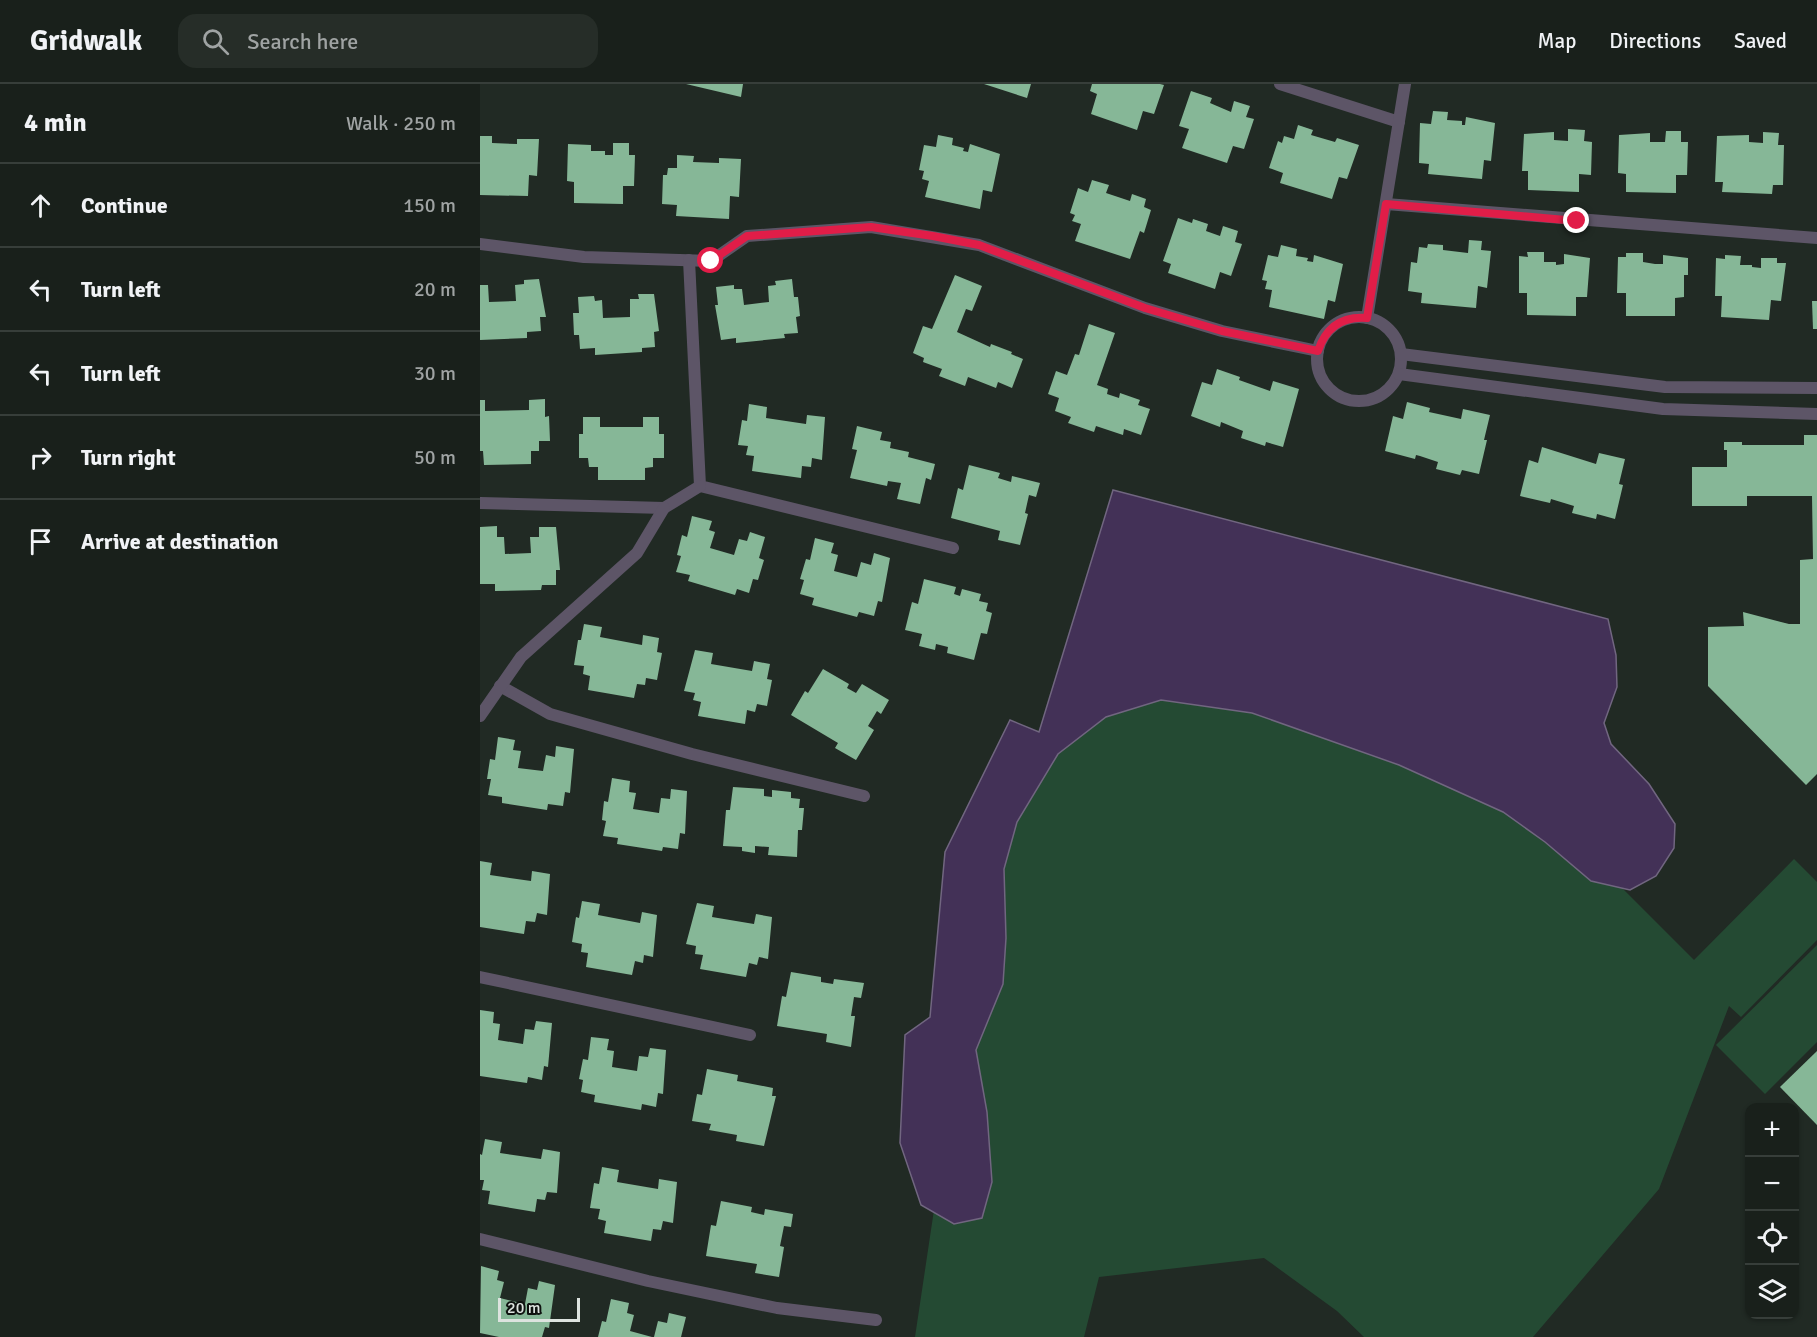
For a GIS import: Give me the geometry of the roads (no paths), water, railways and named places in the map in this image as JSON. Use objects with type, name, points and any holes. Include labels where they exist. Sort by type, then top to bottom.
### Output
[{"type":"lane","points":[[1280,84],[1399,122]]},
{"type":"lane","points":[[1367,318],[1405,84]]},
{"type":"lane","points":[[1386,204],[1817,238]]},
{"type":"lane","points":[[480,244],[584,256],[711,261],[747,236],[871,227],[979,245],[1145,308],[1222,331],[1318,351]]},
{"type":"lane","points":[[689,260],[699,486]]},
{"type":"lane","points":[[1354,317],[1367,318],[1380,322],[1398,341],[1401,354],[1399,374],[1389,390],[1378,397],[1365,401],[1352,400],[1339,396],[1321,377],[1317,364],[1318,351],[1322,338],[1336,324],[1354,317]]},
{"type":"lane","points":[[1401,354],[1665,387],[1817,388]]},
{"type":"lane","points":[[1399,374],[1663,409],[1817,414]]},
{"type":"lane","points":[[480,716],[521,657],[637,553],[664,508],[699,486],[952,548]]},
{"type":"lane","points":[[480,503],[664,508]]},
{"type":"lane","points":[[500,686],[550,714],[692,754],[864,796]]},
{"type":"lane","points":[[480,977],[750,1035]]},
{"type":"lane","points":[[480,1239],[648,1281],[766,1305],[876,1320]]}]
